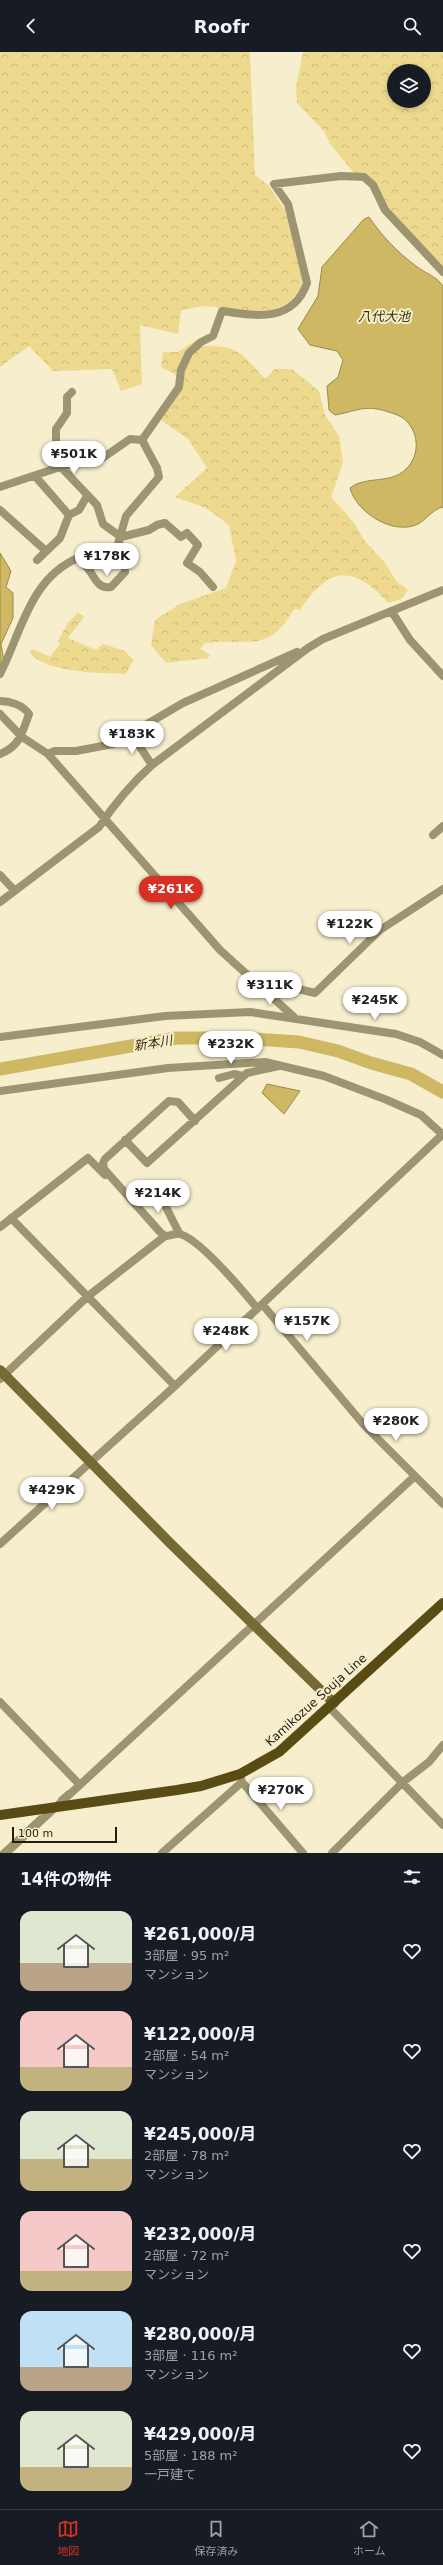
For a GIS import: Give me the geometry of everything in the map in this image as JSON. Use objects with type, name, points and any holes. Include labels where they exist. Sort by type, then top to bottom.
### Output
[{"type":"main road","name":"Kamikozue Souja Line","points":[[0,1814],[201,1786],[241,1778],[279,1752],[443,1603]]},
{"type":"street","points":[[142,440],[179,387],[181,370],[189,353],[201,342],[213,336],[222,312],[262,317],[278,314],[290,307],[304,291],[307,283],[288,204],[274,184],[341,176],[364,177],[373,185],[384,210],[443,272]]},
{"type":"street","points":[[72,392],[67,397],[67,413],[56,429],[56,455],[60,468],[97,505],[103,524],[120,540],[123,548],[125,572],[111,587],[104,587],[98,583],[90,571],[78,558]]},
{"type":"street","points":[[0,488],[60,468],[104,457],[130,439],[142,440]]},
{"type":"street","points":[[0,674],[14,646],[27,608],[36,594],[57,571],[78,558],[117,547],[126,516],[159,477],[158,468],[142,440]]},
{"type":"street","points":[[35,476],[57,498],[56,503],[68,515]]},
{"type":"street","points":[[37,560],[60,538],[68,515],[79,510],[87,496]]},
{"type":"street","points":[[0,510],[46,551]]},
{"type":"street","points":[[120,540],[164,523],[180,537],[187,533],[198,545],[187,563],[200,572],[213,587]]},
{"type":"street","points":[[0,902],[14,890],[76,847],[99,827],[106,818],[108,812],[131,784],[152,765],[302,653],[323,639],[443,590]]},
{"type":"street","points":[[392,612],[410,640],[443,676]]},
{"type":"street","points":[[48,754],[54,751],[88,750],[113,744],[130,732],[183,703],[297,652],[302,653]]},
{"type":"street","points":[[0,701],[25,709],[29,714],[22,737],[10,750],[2,753],[0,744]]},
{"type":"street","points":[[0,714],[22,737],[48,754],[106,818],[193,921],[220,950],[258,982],[294,1017]]},
{"type":"street","points":[[130,732],[152,765]]},
{"type":"street","points":[[432,835],[443,826]]},
{"type":"street","points":[[0,875],[14,890]]},
{"type":"street","points":[[258,982],[269,982],[315,993],[380,930],[443,889]]},
{"type":"street","points":[[0,1037],[113,1022],[214,1012],[250,1012],[294,1017],[396,1034],[420,1042],[443,1055]]},
{"type":"street","points":[[0,1091],[168,1068],[265,1062],[324,1076],[387,1100],[421,1115],[443,1135],[91,1464],[0,1544]]},
{"type":"street","points":[[125,1140],[147,1163],[244,1076],[254,1071],[282,1065]]},
{"type":"street","points":[[219,1078],[234,1074],[244,1076]]},
{"type":"street","points":[[166,1236],[127,1196],[104,1169],[102,1163],[125,1140],[173,1100],[195,1121]]},
{"type":"street","points":[[0,1227],[88,1158],[122,1194],[127,1196]]},
{"type":"street","points":[[173,1194],[166,1207],[179,1234],[217,1262],[260,1306],[364,1425],[443,1504]]},
{"type":"street","points":[[11,1218],[175,1386]]},
{"type":"street","points":[[179,1234],[166,1236],[87,1297],[1,1375],[254,1625],[332,1705],[443,1825]]},
{"type":"street","points":[[6,1853],[79,1784],[416,1476]]},
{"type":"street","points":[[0,1702],[79,1784]]},
{"type":"street","points":[[332,1853],[403,1782],[429,1762],[443,1745]]},
{"type":"street","points":[[162,1853],[241,1778],[303,1853]]},
{"type":"green space","points":[[0,52],[250,52],[255,175],[268,185],[285,210],[302,279],[301,288],[290,302],[267,313],[204,306],[181,310],[178,334],[140,325],[142,384],[121,391],[112,369],[53,371],[29,346],[0,367]]},
{"type":"green space","points":[[303,52],[443,52],[443,267],[390,212],[368,176],[354,173],[330,144],[324,131],[297,103],[296,87]]},
{"type":"green space","points":[[196,340],[203,346],[225,347],[232,349],[245,357],[265,379],[275,369],[292,369],[319,391],[325,415],[339,436],[343,463],[331,497],[355,524],[364,540],[385,563],[396,581],[408,590],[401,599],[388,603],[364,581],[352,576],[342,575],[331,578],[321,585],[311,595],[300,610],[294,609],[284,624],[275,633],[265,639],[245,642],[205,643],[200,649],[210,655],[208,658],[166,663],[151,645],[155,620],[180,604],[226,588],[236,561],[229,525],[206,508],[175,497],[207,468],[188,439],[161,420],[181,388],[175,374],[161,367],[163,352],[178,352]]},
{"type":"green space","points":[[78,612],[84,617],[68,638],[96,650],[103,644],[125,651],[133,660],[126,674],[89,672],[60,668],[36,659],[29,652],[33,649],[50,657],[60,644],[58,641],[68,623]]},
{"type":"water","name":"八代大池","points":[[369,217],[379,231],[396,249],[409,261],[437,279],[443,286],[443,507],[436,510],[418,524],[408,527],[398,527],[377,520],[360,505],[350,488],[364,482],[393,477],[406,469],[411,463],[416,450],[415,436],[412,429],[403,418],[380,410],[366,408],[335,415],[329,410],[327,386],[338,377],[343,360],[337,351],[310,345],[298,329],[318,296],[322,267],[364,219]]},
{"type":"water","points":[[0,553],[11,571],[6,587],[13,593],[13,618],[1,644],[4,662],[0,668]]},
{"type":"water","points":[[267,1084],[300,1091],[284,1114],[262,1093]]},
{"type":"waterway","name":"新本川","points":[[0,1069],[176,1038],[239,1038],[299,1042],[338,1051],[371,1063],[411,1074],[443,1092]]},
{"type":"waterway","points":[[59,1799],[68,1791]]},
{"type":"waterway","points":[[0,1853],[40,1816]]}]
